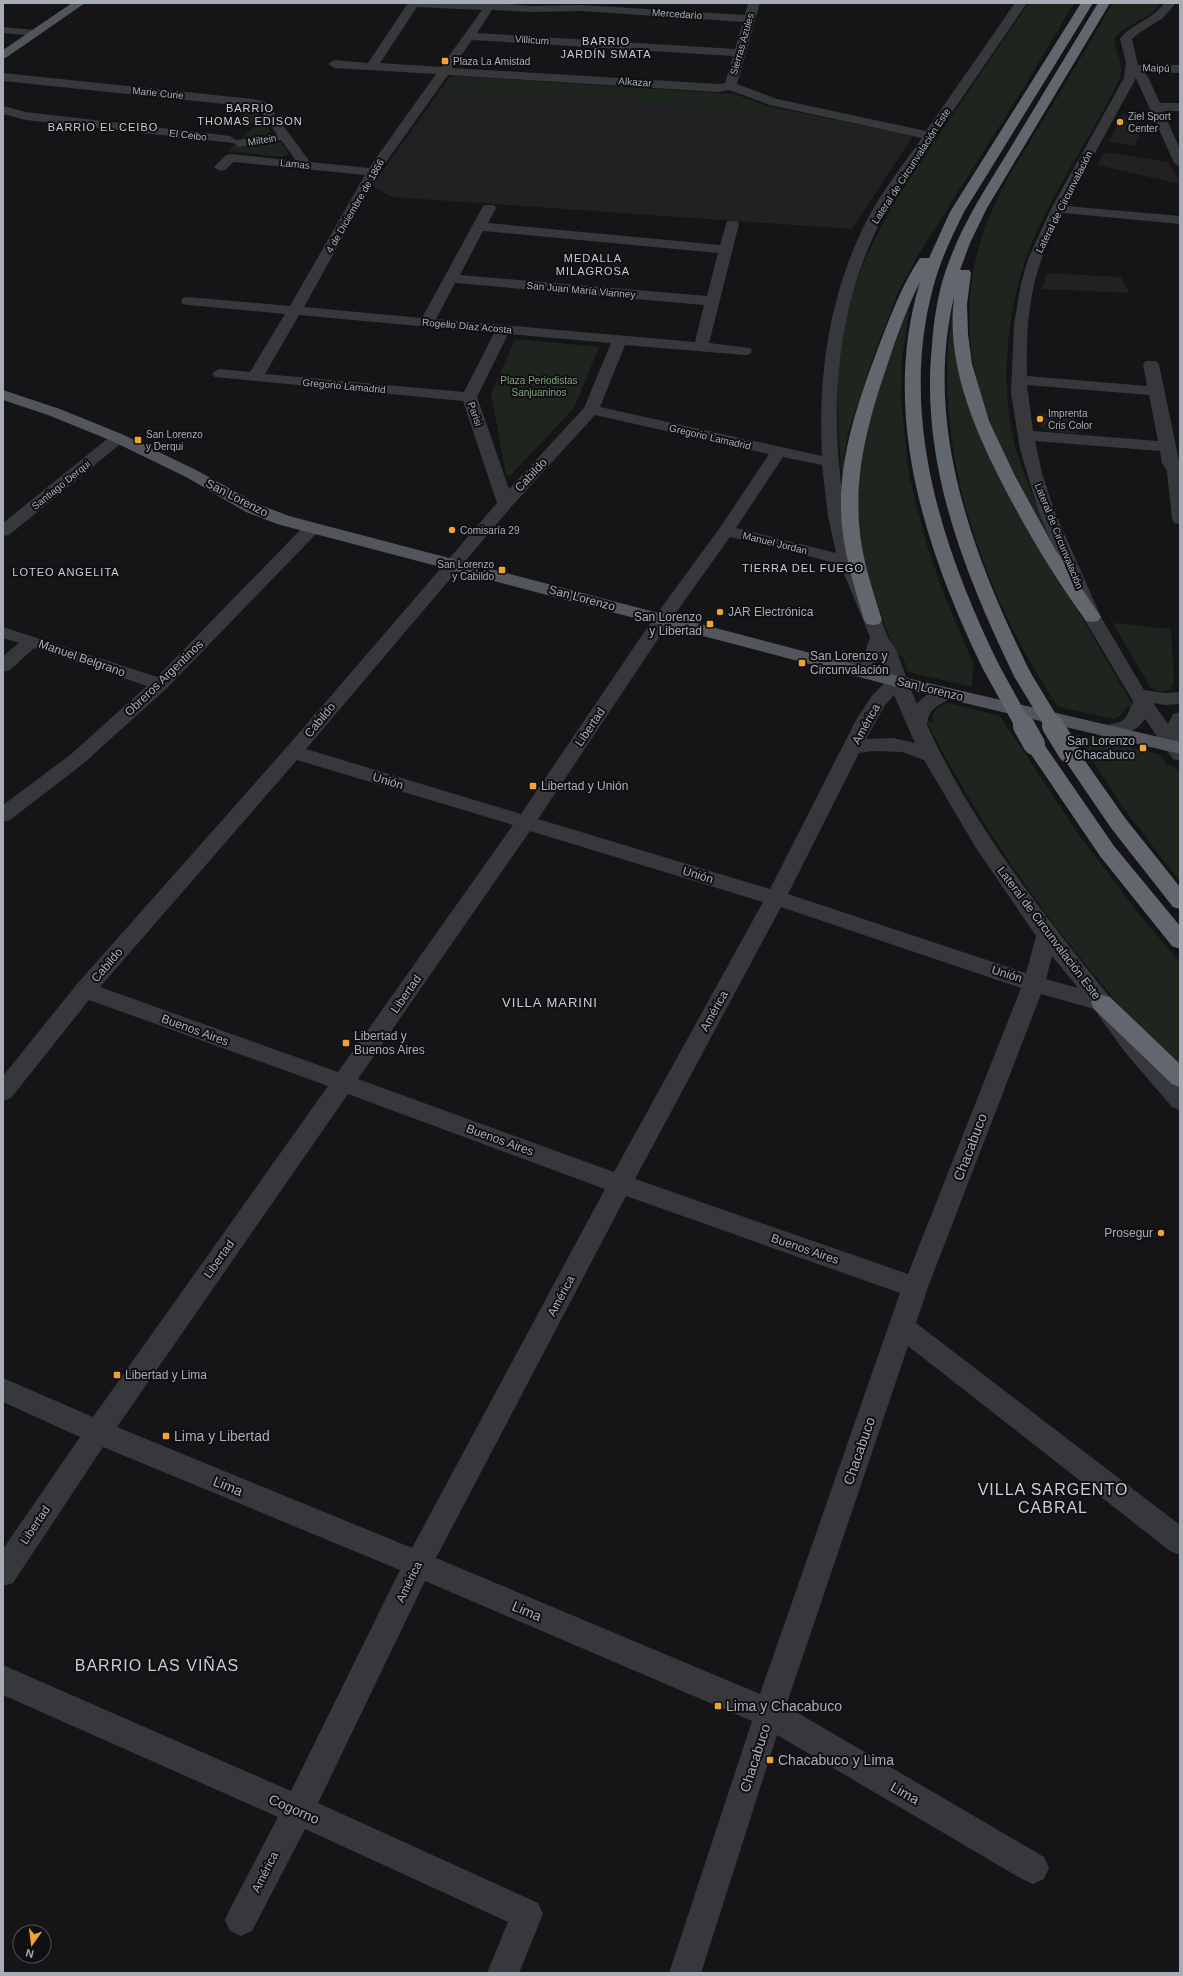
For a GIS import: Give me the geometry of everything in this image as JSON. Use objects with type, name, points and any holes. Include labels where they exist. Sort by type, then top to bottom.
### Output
[{"type":"highway","points":[[875,629],[854,548],[850,488],[856,441],[870,392],[899,311],[917,275],[1087,3]]},
{"type":"highway","points":[[1104,3],[980,208],[955,264],[942,314],[937,358],[937,413],[947,481],[962,536],[985,596],[1022,674],[1070,752],[1118,824],[1180,902]]},
{"type":"highway","points":[[980,208],[966,264],[960,306],[961,341],[969,386],[980,420],[1002,469],[1055,564],[1092,617]]},
{"type":"highway","points":[[957,212],[935,261],[920,312],[914,356],[915,423],[923,481],[935,530],[959,596],[991,667],[1034,744],[1107,851],[1180,941]]},
{"type":"highway","points":[[1102,1003],[1180,1078]]},
{"type":"main road","points":[[3,55],[79,3]]},
{"type":"main road","name":"San Lorenzo","points":[[3,395],[54,412],[118,438],[192,474],[252,508],[283,520],[897,681],[1176,748]]},
{"type":"street","points":[[372,66],[414,3]]},
{"type":"street","name":"Mercedario","points":[[414,3],[491,5],[531,9],[583,6],[667,8],[749,20]]},
{"type":"street","name":"Sierras Azules","points":[[730,86],[754,3]]},
{"type":"street","name":"Lateral de Circunvalación Este","points":[[1021,3],[894,188],[870,227],[842,298],[830,360],[827,414],[830,462],[838,521],[848,561],[875,629],[886,649],[897,681],[931,756],[983,843],[1048,934],[1102,1003],[1132,1045],[1180,1101]]},
{"type":"street","points":[[1170,3],[1162,15],[1134,31],[1128,37],[1127,48],[1133,62],[1133,68],[1142,77],[1180,163]]},
{"type":"street","name":"4 de Diciembre de 1866","points":[[255,377],[295,310],[373,172],[491,5]]},
{"type":"street","points":[[3,30],[36,33]]},
{"type":"street","name":"Villicum","points":[[468,36],[739,53]]},
{"type":"street","name":"Alkazar","points":[[334,64],[718,88],[730,86],[774,102],[930,136]]},
{"type":"street","name":"Maipú","points":[[1133,68],[1180,69]]},
{"type":"street","name":"Lateral de Circunvalación","points":[[1133,68],[1130,78],[1058,209],[1035,259],[1028,284],[1020,340],[1019,380],[1026,435],[1034,473],[1046,510],[1092,617],[1140,698],[1176,748]]},
{"type":"street","name":"Marie Curie","points":[[3,77],[262,105],[306,165]]},
{"type":"street","points":[[1155,107],[1180,107]]},
{"type":"street","name":"El Ceibo","points":[[3,110],[26,116],[235,142]]},
{"type":"street","name":"Miltein","points":[[235,142],[285,136]]},
{"type":"street","name":"Lamas","points":[[220,166],[231,158],[373,172]]},
{"type":"street","points":[[426,323],[489,208]]},
{"type":"street","points":[[1058,209],[1180,220]]},
{"type":"street","points":[[700,347],[732,224]]},
{"type":"street","points":[[479,226],[726,250]]},
{"type":"street","name":"San Juan María Vianney","points":[[450,278],[712,302]]},
{"type":"street","name":"Rogelio Díaz Acosta","points":[[188,300],[426,323],[745,351]]},
{"type":"street","name":"Parisi","points":[[503,330],[469,397],[505,503]]},
{"type":"street","name":"Cabildo","points":[[3,1092],[85,990],[293,752],[505,503],[592,410],[620,340]]},
{"type":"street","points":[[1151,364],[1156,391],[1167,415],[1167,447],[1170,463],[1178,471],[1180,519]]},
{"type":"street","name":"Gregorio Lamadrid","points":[[220,374],[469,397]]},
{"type":"street","points":[[1019,380],[1156,391]]},
{"type":"street","name":"Gregorio Lamadrid","points":[[592,410],[778,452],[830,462]]},
{"type":"street","points":[[1026,435],[1167,447]]},
{"type":"street","name":"Santiago Derqui","points":[[3,532],[118,438]]},
{"type":"street","name":"Libertad","points":[[3,1572],[98,1432],[526,822],[662,619],[726,531],[778,452]]},
{"type":"street","name":"Obreros Argentinos","points":[[3,815],[77,758],[160,684],[312,528]]},
{"type":"street","name":"Manuel Jordan","points":[[726,531],[848,561]]},
{"type":"street","points":[[844,667],[859,664],[871,658],[877,647],[875,629]]},
{"type":"street","name":"Manuel Belgrano","points":[[3,632],[160,684]]},
{"type":"street","points":[[3,666],[32,641]]},
{"type":"street","name":"América","points":[[241,1920],[298,1810],[418,1564],[620,1184],[776,898],[852,748],[878,701],[897,681]]},
{"type":"street","points":[[917,727],[917,718],[922,709],[932,700],[945,693]]},
{"type":"street","points":[[1105,731],[1120,730],[1131,725],[1138,715],[1140,698],[1180,698]]},
{"type":"street","points":[[1176,748],[1180,718]]},
{"type":"street","points":[[852,748],[882,743],[915,749],[931,756]]},
{"type":"street","name":"Unión","points":[[293,752],[776,898],[1034,984],[1102,1003]]},
{"type":"street","name":"Chacabuco","points":[[685,1973],[770,1713],[902,1327],[916,1287],[1034,984],[1048,934]]},
{"type":"street","name":"Buenos Aires","points":[[85,990],[620,1184],[916,1287]]},
{"type":"street","points":[[902,1327],[1180,1542]]},
{"type":"street","name":"Lima","points":[[3,1390],[98,1432],[418,1564],[770,1713],[1033,1868]]},
{"type":"street","name":"Cogorno","points":[[3,1680],[298,1810],[526,1914],[503,1973]]},
{"type":"shaded area","points":[[441,89],[777,112],[911,139],[852,229],[392,197],[375,188],[373,184]]},
{"type":"shaded area","points":[[1123,114],[1142,117],[1132,132],[1140,134],[1134,146],[1109,142]]},
{"type":"shaded area","points":[[1104,152],[1168,162],[1180,181],[1180,184],[1097,165]]},
{"type":"shaded area","points":[[1047,273],[1121,277],[1129,293],[1042,289]]},
{"type":"shaded area","points":[[1037,413],[1077,416],[1079,434],[1048,431],[1039,426]]},
{"type":"green space","points":[[1029,3],[1074,3],[1028,81],[917,257],[898,292],[874,355],[848,433],[844,458],[843,495],[838,416],[839,358],[849,308],[857,281],[879,230],[907,182]]},
{"type":"green space","points":[[1113,3],[1161,3],[1151,13],[1115,37],[1115,45],[1121,65],[1120,77],[1113,93],[1053,199],[1032,242],[1017,291],[1012,314],[1007,362],[1009,410],[1012,433],[1018,456],[1040,514],[1066,570],[1014,478],[988,420],[980,393],[970,339],[969,312],[971,286],[983,233],[999,196],[1015,166]]},
{"type":"green space","points":[[456,76],[735,94],[767,106],[913,136],[911,139],[777,112],[441,89],[449,78]]},
{"type":"green space","points":[[250,107],[255,110],[271,131],[267,135],[241,138],[257,124],[237,121]]},
{"type":"green space","points":[[273,140],[281,142],[289,154],[282,157],[227,151],[234,145],[241,146]]},
{"type":"green space","points":[[954,302],[957,350],[1040,545],[1133,706],[1133,708],[1127,707],[1120,716],[1114,719],[1058,707],[1031,663],[1006,615],[985,565],[967,513],[955,460],[948,407],[948,354]]},
{"type":"green space","points":[[907,310],[909,311],[902,360],[901,397],[909,475],[927,546],[945,597],[973,663],[972,687],[908,672],[903,657],[896,655],[873,592],[860,550],[856,518],[863,433]]},
{"type":"green space","name":"Plaza Periodistas Sanjuaninos","points":[[515,339],[599,347],[574,408],[509,477],[506,475],[491,394]]},
{"type":"green space","points":[[1113,623],[1171,629],[1174,680],[1171,689],[1160,692],[1150,687]]},
{"type":"green space","points":[[948,703],[1000,716],[1082,839],[1139,914],[1180,962],[1180,1071],[1143,1032],[1074,949],[1041,906],[980,817],[953,771],[927,721],[932,722],[934,712],[941,706]]},
{"type":"green space","points":[[1075,734],[1159,754],[1168,765],[1175,767],[1180,773],[1180,882],[1122,806]]},
{"type":"place","name":"Plaza La Amistad","points":[[445,61]]},
{"type":"place","name":"Ziel Sport Center","points":[[1120,122]]},
{"type":"place","name":"Imprenta Cris Color","points":[[1040,419]]},
{"type":"place","name":"San Lorenzo y Derqui","points":[[138,440]]},
{"type":"place","name":"Comisaría 29","points":[[452,530]]},
{"type":"place","name":"San Lorenzo y Cabildo","points":[[502,570]]},
{"type":"place","name":"JAR Electrónica","points":[[720,612]]},
{"type":"place","name":"San Lorenzo y Libertad","points":[[710,624]]},
{"type":"place","name":"San Lorenzo y Circunvalación","points":[[802,663]]},
{"type":"place","name":"San Lorenzo y Chacabuco","points":[[1143,748]]},
{"type":"place","name":"Libertad y Unión","points":[[533,786]]},
{"type":"place","name":"Libertad y Buenos Aires","points":[[346,1043]]},
{"type":"place","name":"Prosegur","points":[[1161,1233]]},
{"type":"place","name":"Libertad y Lima","points":[[117,1375]]},
{"type":"place","name":"Lima y Libertad","points":[[166,1436]]},
{"type":"place","name":"Lima y Chacabuco","points":[[718,1706]]},
{"type":"place","name":"Chacabuco y Lima","points":[[770,1760]]},
{"type":"district","name":"BARRIO JARDÍN SMATA","points":[[606,47]]},
{"type":"district","name":"BARRIO THOMAS EDISON","points":[[250,114]]},
{"type":"district","name":"BARRIO EL CEIBO","points":[[103,127]]},
{"type":"district","name":"MEDALLA MILAGROSA","points":[[593,264]]},
{"type":"district","name":"TIERRA DEL FUEGO","points":[[803,568]]},
{"type":"district","name":"LOTEO ANGELITA","points":[[66,572]]},
{"type":"district","name":"VILLA MARINI","points":[[550,1002]]},
{"type":"district","name":"VILLA SARGENTO CABRAL","points":[[1053,1498]]},
{"type":"district","name":"BARRIO LAS VIÑAS","points":[[157,1665]]}]
